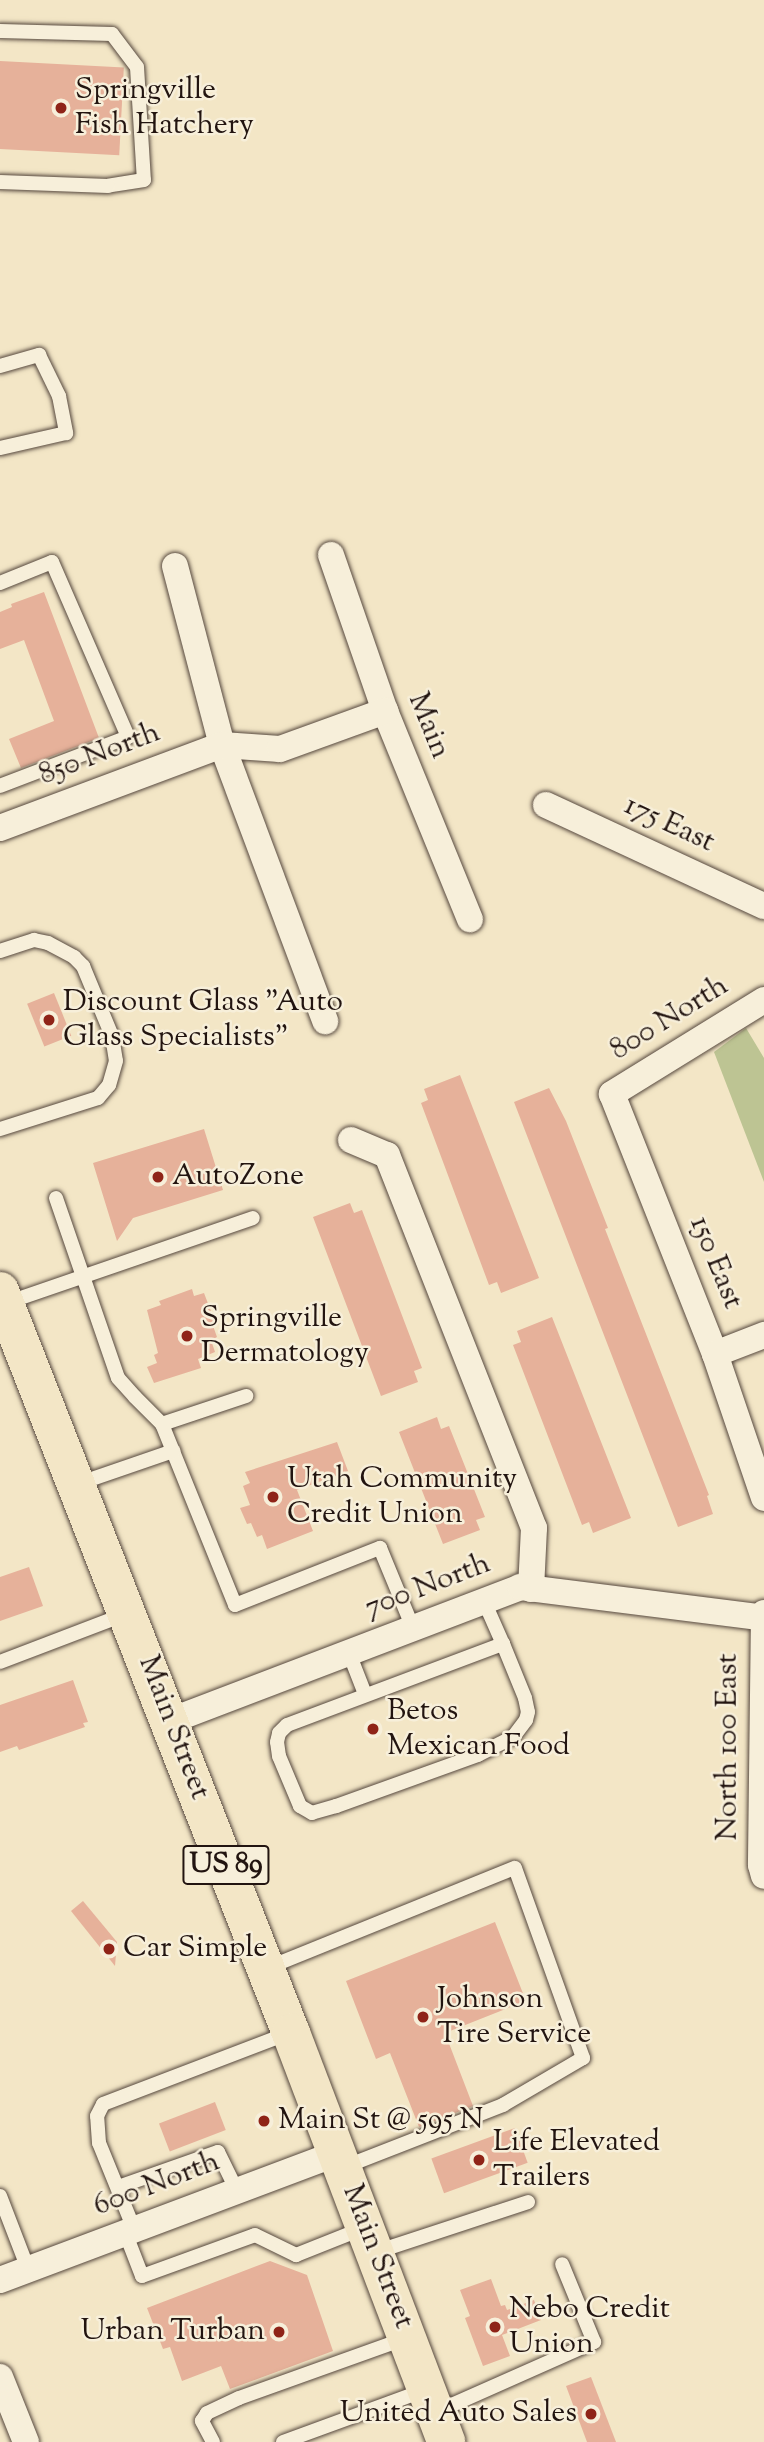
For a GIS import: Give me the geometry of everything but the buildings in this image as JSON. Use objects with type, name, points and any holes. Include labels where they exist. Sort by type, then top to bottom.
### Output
[{"type":"main road","name":"Main Street","points":[[4,1307],[170,1721],[436,2415]]},
{"type":"street","name":"Main","points":[[331,555],[385,712],[470,919]]},
{"type":"street","points":[[175,566],[222,745],[325,1021]]},
{"type":"street","points":[[222,745],[280,749],[385,712]]},
{"type":"street","name":"850 North","points":[[0,828],[222,745]]},
{"type":"street","name":"175 East","points":[[546,805],[764,906]]},
{"type":"street","name":"800 North","points":[[612,1094],[764,1000]]},
{"type":"street","name":"150 East","points":[[612,1094],[715,1354],[764,1498]]},
{"type":"street","points":[[351,1140],[387,1155],[534,1528],[531,1589]]},
{"type":"street","points":[[715,1354],[764,1335]]},
{"type":"street","name":"700 North","points":[[170,1721],[520,1587],[764,1616]]},
{"type":"street","name":"North 100 East","points":[[764,1616],[761,1865],[764,1876]]},
{"type":"street","name":"600 North","points":[[0,2280],[237,2191],[340,2160]]},
{"type":"street","points":[[0,2377],[26,2442]]},
{"type":"lane","points":[[0,31],[112,34],[137,66],[144,180],[108,186],[0,182]]},
{"type":"lane","points":[[0,366],[39,355],[59,396],[66,433],[0,448]]},
{"type":"lane","points":[[0,583],[52,562],[128,737],[0,786]]},
{"type":"lane","points":[[0,951],[34,940],[48,943],[74,957],[83,967],[112,1036],[116,1061],[105,1092],[98,1098],[0,1129]]},
{"type":"lane","points":[[56,1198],[118,1378],[162,1424],[235,1605],[380,1548],[413,1628]]},
{"type":"lane","points":[[4,1307],[83,1275],[253,1218]]},
{"type":"lane","points":[[162,1424],[246,1396]]},
{"type":"lane","points":[[76,1484],[173,1451]]},
{"type":"lane","points":[[484,1601],[503,1644],[528,1712],[513,1737],[478,1755],[336,1806],[312,1813],[305,1811],[279,1756],[279,1733],[286,1725],[503,1644]]},
{"type":"lane","points":[[0,1662],[128,1614]]},
{"type":"lane","points":[[349,1653],[365,1694]]},
{"type":"lane","points":[[266,1969],[514,1868],[583,2058],[503,2105],[340,2160]]},
{"type":"lane","points":[[291,2033],[103,2104],[97,2116],[99,2143],[118,2187],[142,2276],[255,2235],[296,2255],[528,2202]]},
{"type":"lane","points":[[118,2187],[218,2152],[237,2191]]},
{"type":"lane","points":[[0,2196],[6,2228],[28,2269]]},
{"type":"lane","points":[[283,2442],[436,2415],[594,2342],[562,2264]]},
{"type":"lane","points":[[213,2442],[202,2421],[207,2413],[239,2398],[407,2338]]},
{"type":"green space","points":[[746,1028],[764,1058],[764,1182],[714,1052]]},
{"type":"place","name":"Springville Fish Hatchery","points":[[61,108]]},
{"type":"place","name":"Discount Glass \"Auto Glass Specialists\"","points":[[49,1020]]},
{"type":"place","name":"AutoZone","points":[[158,1177]]},
{"type":"place","name":"Springville Dermatology","points":[[187,1336]]},
{"type":"place","name":"Utah Community Credit Union","points":[[273,1497]]},
{"type":"place","name":"Betos Mexican Food","points":[[373,1729]]},
{"type":"place","name":"Car Simple","points":[[109,1949]]},
{"type":"place","name":"Johnson Tire Service","points":[[423,2017]]},
{"type":"place","name":"Main St @ 595 N","points":[[264,2121]]},
{"type":"place","name":"Life Elevated Trailers","points":[[479,2160]]},
{"type":"place","name":"Nebo Credit Union","points":[[495,2327]]},
{"type":"place","name":"Urban Turban","points":[[279,2332]]},
{"type":"place","name":"United Auto Sales","points":[[591,2414]]}]
